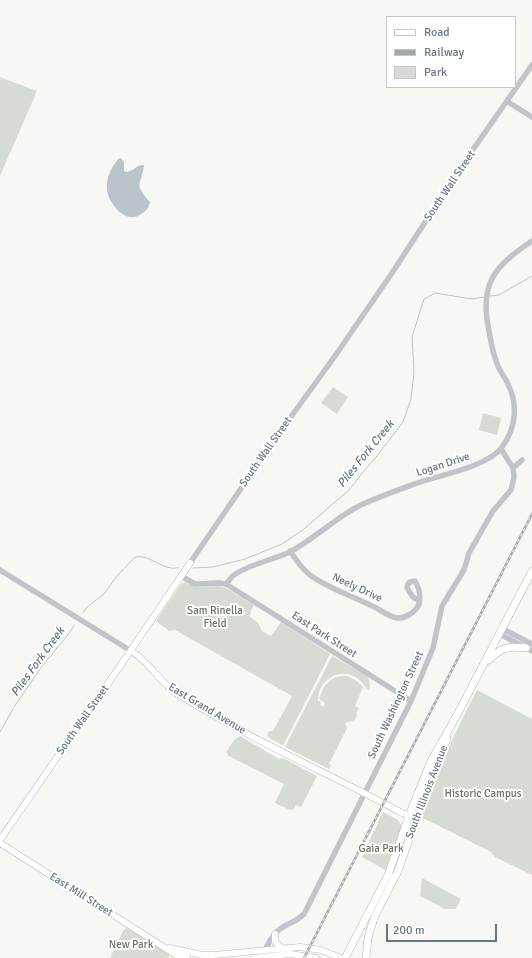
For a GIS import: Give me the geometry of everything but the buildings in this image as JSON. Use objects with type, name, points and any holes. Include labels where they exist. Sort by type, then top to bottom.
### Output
[{"type":"highway","name":"South Illinois Avenue","points":[[366,958],[368,938],[374,918],[398,871],[431,761],[482,668],[532,571]]},
{"type":"highway","points":[[482,668],[498,651],[510,646],[530,648]]},
{"type":"highway","name":"South Illinois Avenue","points":[[345,958],[384,884],[413,817]]},
{"type":"main road","name":"South Wall Street","points":[[0,840],[190,563]]},
{"type":"main road","name":"East Grand Avenue","points":[[131,651],[151,667],[167,686],[191,702],[281,751],[402,813],[413,817]]},
{"type":"main road","name":"East Mill Street","points":[[0,843],[162,946],[187,958]]},
{"type":"main road","points":[[275,934],[275,942],[282,948]]},
{"type":"main road","name":"East Mill Street","points":[[162,946],[202,955],[300,947],[314,949],[342,958]]},
{"type":"main road","points":[[254,958],[262,958],[280,954],[316,958]]},
{"type":"street","name":"South Wall Street","points":[[190,563],[272,442],[388,279],[465,161],[508,102],[532,65]]},
{"type":"street","points":[[508,102],[532,117]]},
{"type":"street","points":[[522,460],[513,468],[502,449],[511,430],[515,413],[514,404],[512,393],[498,366],[485,313],[486,297],[492,280],[500,267],[514,253],[532,241]]},
{"type":"street","name":"Logan Drive","points":[[226,584],[239,572],[290,552],[362,504],[418,483],[480,463],[502,449]]},
{"type":"street","name":"South Washington Street","points":[[262,958],[265,950],[280,928],[297,921],[304,914],[411,701],[433,648],[442,606],[464,570],[469,553],[490,517],[510,490],[514,477],[513,468]]},
{"type":"street","name":"Neely Drive","points":[[290,552],[302,568],[324,584],[341,593],[364,601],[396,618],[402,618],[411,613],[415,610],[419,601]]},
{"type":"street","name":"East Grand Avenue","points":[[0,570],[131,651]]},
{"type":"street","points":[[181,576],[195,584],[226,584]]},
{"type":"street","name":"East Park Street","points":[[226,584],[411,701]]},
{"type":"street","points":[[501,631],[530,648]]},
{"type":"green space","points":[[0,77],[37,91],[0,176]]},
{"type":"green space","points":[[333,387],[348,397],[337,414],[321,403]]},
{"type":"green space","points":[[483,413],[501,418],[497,435],[479,430]]},
{"type":"green space","name":"Sam Rinella Field","points":[[184,582],[196,587],[219,586],[226,588],[254,605],[249,616],[258,623],[262,631],[271,636],[281,622],[330,654],[284,744],[282,745],[267,736],[269,731],[273,731],[292,696],[175,630],[169,631],[156,621],[181,584]]},
{"type":"green space","points":[[332,656],[367,676],[370,687],[368,690],[356,677],[341,674],[329,678],[321,688],[318,700],[321,702],[320,705],[323,707],[325,703],[319,699],[322,691],[331,680],[337,677],[350,677],[363,687],[355,706],[359,708],[355,720],[345,723],[347,728],[329,764],[331,765],[329,769],[285,747]]},
{"type":"green space","name":"Historic Campus","points":[[477,690],[532,719],[532,875],[495,857],[491,852],[421,817],[439,768]]},
{"type":"green space","points":[[240,736],[279,759],[283,758],[317,776],[301,807],[296,805],[294,809],[290,810],[275,803],[284,784],[227,755],[228,754],[226,752],[234,740]]},
{"type":"green space","name":"Gaia Park","points":[[383,812],[398,820],[402,826],[387,871],[362,857]]},
{"type":"green space","points":[[422,878],[461,899],[456,909],[445,909],[420,896]]},
{"type":"green space","name":"New Park","points":[[127,927],[169,954],[169,958],[110,958],[123,931]]},
{"type":"shaded area","points":[[121,158],[124,162],[124,171],[127,172],[144,165],[140,187],[144,196],[150,202],[146,210],[136,217],[130,217],[120,212],[108,196],[107,181],[113,166],[118,159]]},
{"type":"waterway","name":"Piles Fork Creek","points":[[490,296],[499,295],[532,276]]},
{"type":"waterway","name":"Piles Fork Creek","points":[[193,568],[213,567],[245,559],[282,544],[304,529],[350,489],[403,422],[411,399],[414,372],[412,337],[424,299],[435,293],[472,299],[484,297]]},
{"type":"waterway","name":"Piles Fork Creek","points":[[83,613],[87,607],[104,594],[117,576],[135,557],[146,558],[167,567],[178,568]]},
{"type":"waterway","name":"Piles Fork Creek","points":[[14,707],[42,666],[74,626]]},
{"type":"waterway","name":"Piles Fork Creek","points":[[0,732],[13,709]]},
{"type":"railway","points":[[304,958],[532,514]]}]
